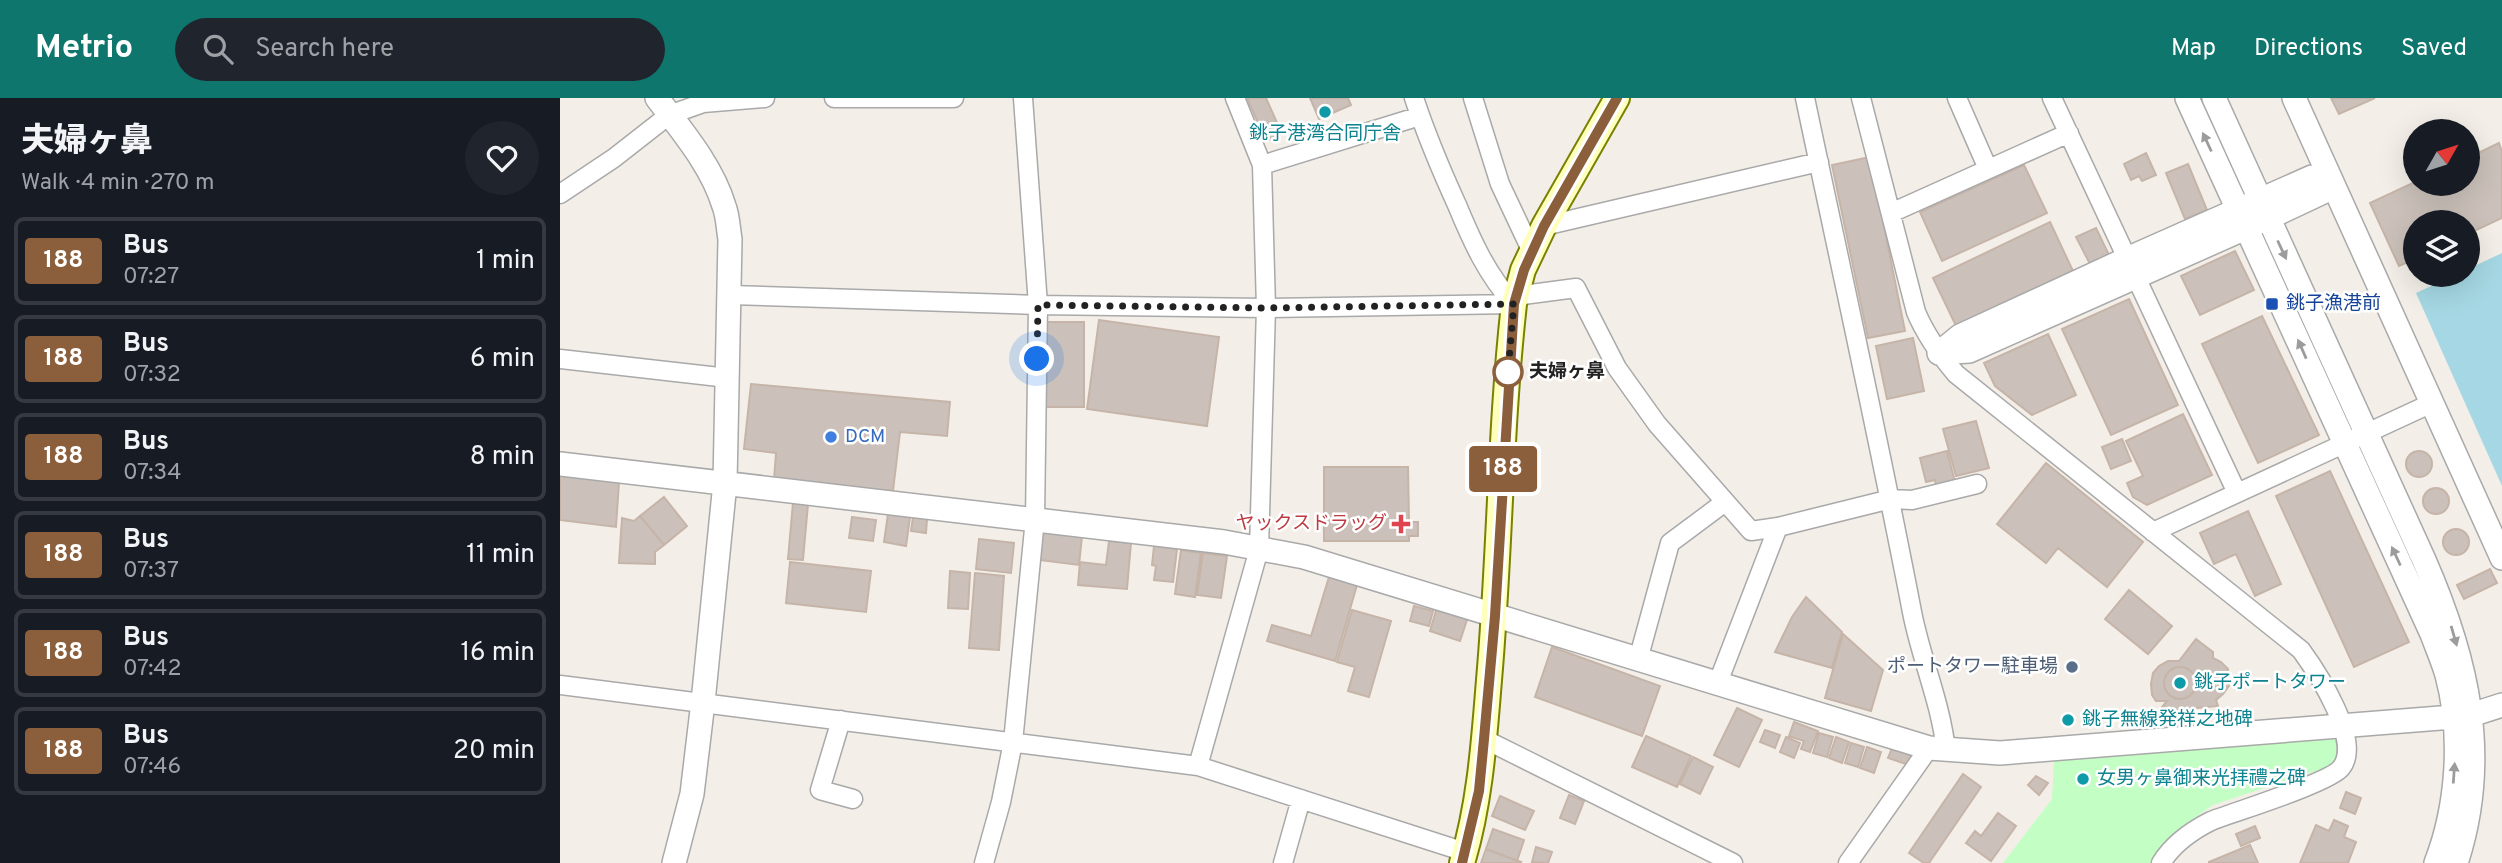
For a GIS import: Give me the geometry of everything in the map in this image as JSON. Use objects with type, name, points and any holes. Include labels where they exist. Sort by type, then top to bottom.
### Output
[{"type":"main road","points":[[1464,857],[1479,791],[1484,739],[1495,616],[1515,300],[1544,226],[1617,98]]},
{"type":"street","points":[[560,194],[614,158],[663,106],[765,98]]},
{"type":"street","points":[[834,98],[954,98]]},
{"type":"street","points":[[984,863],[1001,802],[1013,742],[1035,519],[1038,305],[1023,98]]},
{"type":"street","points":[[1199,766],[1259,549],[1266,308],[1262,165],[1236,98]]},
{"type":"street","points":[[1413,98],[1476,249],[1498,287],[1515,300]]},
{"type":"street","points":[[1473,98],[1500,184],[1532,252]]},
{"type":"street","points":[[1805,98],[1919,643],[1944,726],[1938,749],[1848,863]]},
{"type":"street","points":[[1861,98],[1916,312],[1939,354],[1956,374],[2301,650],[2319,676],[2342,725],[2347,751],[2341,769],[2320,781],[2194,829],[2161,863]]},
{"type":"street","points":[[1957,98],[1989,169]]},
{"type":"street","points":[[2052,98],[2236,493]]},
{"type":"street","points":[[2187,98],[2441,658],[2462,716],[2448,826],[2436,863]]},
{"type":"street","points":[[2214,98],[2445,608],[2462,664],[2462,716],[2472,781],[2456,863]]},
{"type":"street","points":[[2294,98],[2502,558]]},
{"type":"street","points":[[663,106],[704,162],[725,208],[730,239],[725,483],[704,702],[692,794],[674,863]]},
{"type":"street","points":[[1262,165],[1420,116]]},
{"type":"street","points":[[1891,213],[2068,133]]},
{"type":"street","points":[[1544,226],[1819,162]]},
{"type":"street","points":[[1939,354],[1969,351],[2131,267],[2264,209],[2312,177],[2330,179]]},
{"type":"street","points":[[730,295],[1038,305],[1266,308],[1515,300],[1576,288],[1617,368],[1657,424],[1751,531],[1778,527],[1891,499],[1912,500],[1977,484]]},
{"type":"street","points":[[560,359],[729,378]]},
{"type":"street","points":[[2153,532],[2432,403]]},
{"type":"street","points":[[560,464],[1224,542],[1304,557],[1717,685],[1938,749],[2000,753],[2462,716],[2502,705]]},
{"type":"street","points":[[1638,660],[1670,542],[1725,502]]},
{"type":"street","points":[[1717,685],[1778,527]]},
{"type":"street","points":[[560,685],[1199,766],[1464,857]]},
{"type":"street","points":[[841,720],[820,790],[853,799]]},
{"type":"street","points":[[1484,739],[1732,863]]},
{"type":"street","points":[[1283,863],[1301,799]]},
{"type":"green space","points":[[2333,739],[2338,741],[2338,754],[2330,766],[2213,805],[2181,827],[2151,863],[2003,863],[2052,799],[2054,760]]},
{"type":"water","points":[[2502,253],[2502,486],[2416,293],[2429,287],[2480,287],[2480,263]]},
{"type":"building","points":[[1247,98],[1266,98],[1282,134],[1266,141]]},
{"type":"building","name":"銚子港湾合同庁舎","points":[[1310,98],[1348,98],[1351,105],[1319,119]]},
{"type":"building","points":[[2331,98],[2375,98],[2339,114]]},
{"type":"building","points":[[2499,143],[2502,152],[2502,218],[2480,228],[2480,210],[2403,210],[2403,264],[2399,266],[2370,203],[2403,188],[2403,196],[2480,196],[2480,152]]},
{"type":"building","points":[[2146,153],[2156,175],[2142,181],[2139,176],[2131,180],[2124,164]]},
{"type":"building","points":[[1870,157],[1905,331],[1868,338],[1832,165]]},
{"type":"building","points":[[2188,164],[2207,210],[2185,219],[2166,173]]},
{"type":"building","points":[[2024,165],[2047,213],[1942,261],[1920,212]]},
{"type":"building","points":[[2050,222],[2073,271],[1956,326],[1933,278]]},
{"type":"building","points":[[2096,228],[2109,255],[2090,264],[2076,237]]},
{"type":"building","points":[[2235,251],[2254,290],[2200,315],[2181,276]]},
{"type":"building","points":[[2129,299],[2178,405],[2111,435],[2062,329]]},
{"type":"building","points":[[2262,316],[2319,435],[2258,463],[2202,344]]},
{"type":"building","points":[[1099,320],[1219,337],[1207,426],[1087,409]]},
{"type":"building","points":[[1044,322],[1084,322],[1084,407],[1044,407]]},
{"type":"building","points":[[2048,334],[2076,395],[2032,415],[1995,386],[1984,363]]},
{"type":"building","points":[[1913,338],[1924,391],[1887,399],[1876,346]]},
{"type":"building","points":[[751,384],[950,402],[947,436],[900,432],[893,491],[774,480],[776,453],[744,449]]},
{"type":"building","points":[[2183,414],[2212,475],[2147,505],[2133,497],[2127,483],[2143,476],[2126,441]]},
{"type":"building","points":[[1976,421],[1989,468],[1956,476],[1943,429]]},
{"type":"building","points":[[2122,439],[2131,461],[2111,469],[2102,447]]},
{"type":"building","points":[[1947,451],[1955,482],[1936,486],[1935,480],[1926,482],[1920,458]]},
{"type":"building","points":[[2419,451],[2428,455],[2432,464],[2428,473],[2419,477],[2410,473],[2406,464],[2410,455]]},
{"type":"building","points":[[2046,463],[2143,542],[2107,587],[2058,548],[2046,563],[1997,524]]},
{"type":"building","points":[[1324,467],[1408,467],[1409,522],[1418,522],[1418,536],[1409,536],[1409,541],[1324,541]]},
{"type":"building","points":[[2330,471],[2409,642],[2354,667],[2276,496]]},
{"type":"building","points":[[560,475],[619,482],[616,527],[560,520]]},
{"type":"building","points":[[2436,488],[2445,492],[2449,501],[2445,510],[2436,514],[2427,510],[2423,501],[2427,492]]},
{"type":"building","points":[[664,497],[687,526],[664,545],[640,516]]},
{"type":"building","points":[[793,503],[808,504],[803,560],[788,559]]},
{"type":"building","points":[[2248,511],[2281,584],[2255,596],[2236,554],[2214,564],[2200,533]]},
{"type":"building","points":[[888,514],[910,517],[906,546],[884,542]]},
{"type":"building","points":[[640,516],[664,545],[655,552],[655,564],[619,563],[622,518],[634,521]]},
{"type":"building","points":[[852,517],[876,520],[873,541],[849,538]]},
{"type":"building","points":[[913,517],[927,519],[926,533],[911,531]]},
{"type":"building","points":[[2456,529],[2465,533],[2469,542],[2465,551],[2456,555],[2447,551],[2443,542],[2447,533]]},
{"type":"building","points":[[1042,531],[1082,536],[1079,565],[1039,560]]},
{"type":"building","points":[[979,539],[1014,543],[1011,573],[976,569]]},
{"type":"building","points":[[1109,541],[1131,543],[1127,589],[1078,585],[1080,562],[1106,565]]},
{"type":"building","points":[[1154,546],[1177,549],[1173,582],[1154,580]]},
{"type":"building","points":[[1181,550],[1201,553],[1195,597],[1175,594]]},
{"type":"building","points":[[1203,553],[1227,556],[1221,598],[1197,595]]},
{"type":"building","points":[[790,562],[871,571],[866,612],[786,603]]},
{"type":"building","points":[[2490,569],[2497,583],[2464,599],[2457,585]]},
{"type":"building","points":[[950,571],[970,573],[968,609],[948,608]]},
{"type":"building","points":[[975,573],[1004,576],[999,650],[969,648]]},
{"type":"building","points":[[1329,577],[1357,585],[1335,661],[1267,641],[1272,625],[1311,636]]},
{"type":"building","points":[[2129,590],[2172,626],[2148,654],[2105,619]]},
{"type":"building","points":[[1806,597],[1842,632],[1832,668],[1775,652],[1792,617]]},
{"type":"building","points":[[1414,606],[1433,611],[1429,626],[1410,621]]},
{"type":"building","points":[[1437,607],[1468,617],[1460,641],[1430,631]]},
{"type":"building","points":[[1352,610],[1391,621],[1369,697],[1348,691],[1355,667],[1337,662]]},
{"type":"building","points":[[1843,634],[1883,670],[1871,711],[1825,698]]},
{"type":"building","points":[[2196,639],[2213,652],[2213,658],[2228,669],[2229,686],[2216,700],[2218,706],[2158,712],[2167,701],[2156,701],[2152,695],[2153,673],[2168,661],[2179,661]]},
{"type":"building","points":[[1552,647],[1660,686],[1642,736],[1535,697]]},
{"type":"building","name":"銚子ポートタワー","points":[[2180,667],[2191,672],[2196,683],[2191,694],[2180,699],[2169,694],[2164,683],[2169,672]]},
{"type":"building","points":[[1737,708],[1762,720],[1739,767],[1714,755]]},
{"type":"building","points":[[1794,722],[1818,731],[1810,752],[1801,749],[1804,741],[1789,736]]},
{"type":"building","points":[[1765,730],[1780,735],[1775,748],[1760,742]]},
{"type":"building","points":[[1819,733],[1833,737],[1827,757],[1813,753]]},
{"type":"building","points":[[1646,736],[1691,756],[1677,787],[1632,767]]},
{"type":"building","points":[[1786,737],[1800,743],[1794,758],[1780,752]]},
{"type":"building","points":[[1836,737],[1849,742],[1842,763],[1829,758]]},
{"type":"building","points":[[1851,743],[1864,747],[1858,767],[1845,763]]},
{"type":"building","points":[[1867,747],[1881,752],[1874,773],[1860,768]]},
{"type":"building","points":[[1892,748],[1912,755],[1909,765],[1888,758]]},
{"type":"building","points":[[1693,757],[1713,767],[1700,794],[1680,784]]},
{"type":"building","points":[[1963,774],[1981,787],[1929,863],[1924,863],[1909,853]]},
{"type":"building","points":[[2036,776],[2048,783],[2039,795],[2028,785]]},
{"type":"building","points":[[2346,792],[2361,798],[2355,814],[2340,808]]},
{"type":"building","points":[[1569,795],[1584,801],[1575,824],[1560,818]]},
{"type":"building","points":[[1500,796],[1534,811],[1525,830],[1492,816]]},
{"type":"building","points":[[1998,813],[2016,826],[1991,861],[1966,843],[1975,831],[1981,836]]},
{"type":"building","points":[[2334,820],[2348,826],[2344,837],[2356,842],[2348,863],[2300,863],[2316,825],[2329,831]]},
{"type":"building","points":[[2255,826],[2260,838],[2241,846],[2236,834]]},
{"type":"building","points":[[1493,829],[1524,840],[1517,861],[1486,849]]},
{"type":"building","points":[[2250,845],[2258,863],[2209,863],[2209,862]]},
{"type":"building","points":[[1536,847],[1552,852],[1548,863],[1532,862]]},
{"type":"building","points":[[1486,849],[1521,862],[1481,863]]},
{"type":"bus line","name":"188","points":[[1462,863],[1479,791],[1484,739],[1495,616],[1514,304],[1524,270],[1544,226],[1617,98]]},
{"type":"place","name":"銚子港湾合同庁舎","points":[[1325,112]]},
{"type":"place","name":"銚子漁港前","points":[[2272,304]]},
{"type":"place","name":"夫婦ヶ鼻","points":[[1508,372]]},
{"type":"place","name":"DCM","points":[[831,437]]},
{"type":"place","name":"ヤックスドラッグ","points":[[1401,524]]},
{"type":"place","name":"ポートタワー駐車場","points":[[2072,667]]},
{"type":"place","name":"銚子ポートタワー","points":[[2180,683]]},
{"type":"place","name":"銚子無線発祥之地碑","points":[[2068,720]]},
{"type":"place","name":"女男ヶ鼻御来光拝禮之碑","points":[[2083,779]]},
{"type":"route","points":[[1037,359],[1038,305],[1266,308],[1514,304],[1508,372]]}]
